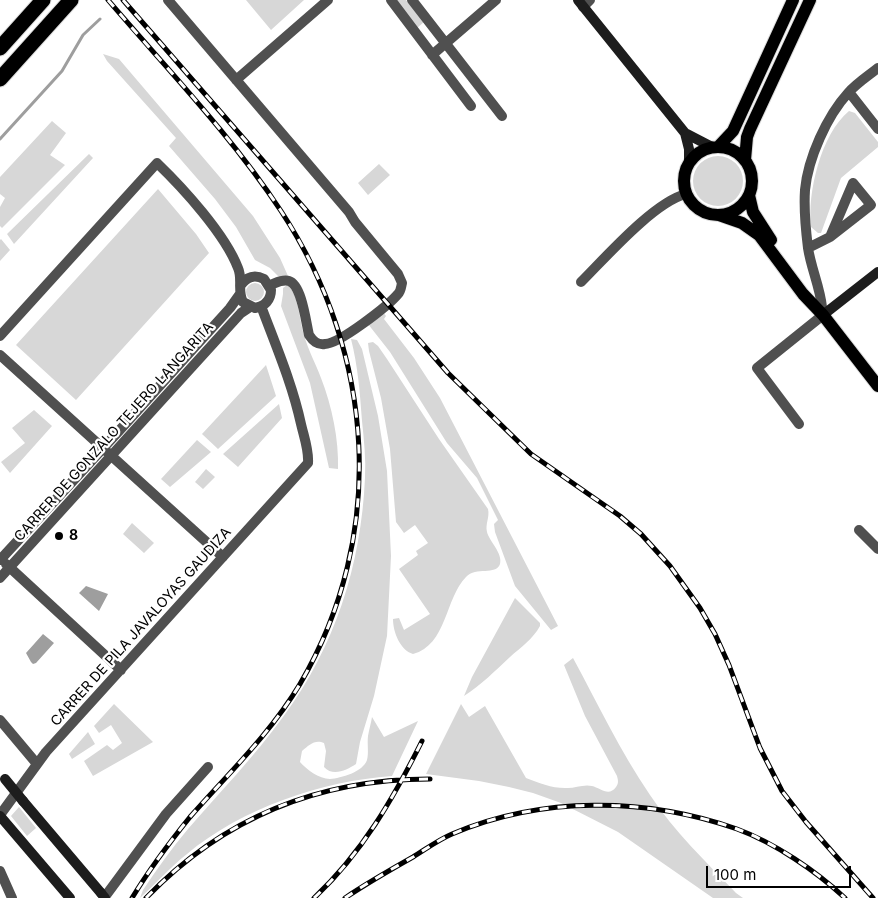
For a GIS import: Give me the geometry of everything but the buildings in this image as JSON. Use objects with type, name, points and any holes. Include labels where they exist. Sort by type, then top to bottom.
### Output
[{"type":"highway","points":[[0,48],[43,0]]},
{"type":"highway","points":[[0,79],[71,0]]},
{"type":"main road","points":[[793,0],[733,131],[715,147],[699,152],[689,162],[684,178],[686,194],[697,208],[742,224],[759,235],[803,294],[822,311]]},
{"type":"main road","points":[[745,160],[746,143],[750,130],[810,0]]},
{"type":"main road","points":[[715,147],[730,149],[745,160],[750,168],[752,177],[749,195],[750,205],[757,220],[878,386]]},
{"type":"main road","points":[[719,215],[737,209],[749,195]]},
{"type":"street","points":[[168,0],[349,212],[398,274],[402,283],[398,294],[351,333],[327,344],[317,343],[309,335],[297,288],[288,281],[270,285]]},
{"type":"street","points":[[236,80],[328,0]]},
{"type":"street","points":[[390,0],[470,106]]},
{"type":"street","points":[[412,0],[502,116]]},
{"type":"street","points":[[432,55],[496,0]]},
{"type":"street","points":[[584,2],[685,133],[689,149],[689,162]]},
{"type":"street","points":[[822,311],[821,296],[808,248],[805,190],[812,160],[834,111],[849,92],[878,68]]},
{"type":"street","points":[[849,92],[878,128]]},
{"type":"street","points":[[685,133],[715,147]]},
{"type":"street","points":[[0,336],[158,163],[205,217],[238,268],[245,273],[264,278],[270,285],[270,298],[255,307],[243,302],[238,268]]},
{"type":"street","points":[[808,248],[830,237],[871,205],[853,183],[830,237]]},
{"type":"street","points":[[581,282],[644,220],[676,196],[686,194]]},
{"type":"street","points":[[799,424],[757,368],[822,311],[878,272]]},
{"type":"street","points":[[240,290],[247,279],[255,276]]},
{"type":"street","name":"CARRER DE GONZALO TEJERO LANGARITA","points":[[0,578],[230,308],[240,290]]},
{"type":"street","name":"CARRER DE GONZALO TEJERO LANGARITA","points":[[0,559],[107,452],[241,313],[255,307]]},
{"type":"street","name":"CARRER DE PILA JAVALOYAS GAUDIZA","points":[[2,818],[37,764],[308,463],[305,438],[293,392],[277,344],[255,307]]},
{"type":"street","points":[[0,355],[223,557]]},
{"type":"street","points":[[859,530],[878,549]]},
{"type":"street","points":[[0,559],[121,670]]},
{"type":"street","points":[[0,720],[37,764]]},
{"type":"street","points":[[3,776],[103,896],[166,814],[208,767]]},
{"type":"street","points":[[2,818],[70,898]]},
{"type":"street","points":[[0,871],[12,898]]},
{"type":"shaded area","points":[[246,0],[304,0],[271,30]]},
{"type":"shaded area","points":[[396,0],[406,0],[424,22],[417,28]]},
{"type":"shaded area","points":[[103,54],[119,59],[253,216],[280,258],[288,276],[278,276],[270,268],[255,260],[236,227],[215,199],[169,146],[176,138],[107,61]]},
{"type":"shaded area","points":[[849,111],[855,113],[878,142],[878,147],[841,178],[821,233],[818,233],[811,227],[810,213],[818,165],[831,134],[839,121]]},
{"type":"shaded area","points":[[52,121],[66,133],[50,155],[65,165],[2,228],[0,226],[0,207],[5,198],[0,194],[0,177]]},
{"type":"shaded area","points":[[89,154],[93,158],[14,244],[7,234]]},
{"type":"shaded area","points":[[718,156],[727,158],[738,167],[743,181],[741,190],[732,201],[718,206],[709,204],[698,195],[693,181],[695,172],[704,161]]},
{"type":"shaded area","points":[[379,164],[390,175],[368,195],[358,183]]},
{"type":"shaded area","points":[[158,189],[196,234],[209,253],[76,400],[16,345]]},
{"type":"shaded area","points":[[0,240],[10,250],[0,261]]},
{"type":"shaded area","points":[[255,283],[261,286],[264,292],[261,298],[255,301],[249,298],[246,292],[249,286]]},
{"type":"shaded area","points":[[287,285],[294,294],[306,341],[328,400],[336,435],[338,469],[329,468],[310,383],[281,306],[283,288]]},
{"type":"shaded area","points":[[383,312],[386,316],[384,319],[414,358],[440,398],[558,626],[551,630],[515,586],[495,532],[494,524],[498,520],[477,478],[447,443],[390,352],[368,324]]},
{"type":"shaded area","points":[[351,339],[357,340],[362,349],[378,416],[387,471],[391,556],[387,636],[356,764],[340,772],[328,770],[324,767],[326,751],[324,743],[321,742],[312,743],[302,751],[300,762],[309,770],[326,779],[345,776],[361,768],[367,760],[368,736],[372,717],[384,737],[418,721],[392,776],[338,784],[311,791],[258,810],[232,823],[209,838],[181,859],[140,898],[143,890],[159,866],[176,844],[249,760],[283,717],[301,690],[331,634],[342,604],[358,542],[365,478],[365,450],[359,390]]},
{"type":"shaded area","points":[[373,342],[387,359],[439,439],[488,509],[487,532],[500,556],[498,568],[475,572],[466,577],[459,586],[433,641],[424,649],[413,654],[404,649],[398,640],[393,619],[399,618],[404,630],[430,614],[399,569],[418,555],[416,551],[428,543],[415,525],[404,533],[396,522],[390,449],[381,398],[369,351],[368,343]]},
{"type":"shaded area","points":[[266,365],[276,396],[218,449],[202,434]]},
{"type":"shaded area","points":[[279,404],[282,418],[238,467],[223,454]]},
{"type":"shaded area","points":[[34,410],[52,426],[10,473],[1,462],[25,443],[12,428]]},
{"type":"shaded area","points":[[197,440],[211,452],[170,487],[161,479]]},
{"type":"shaded area","points":[[206,469],[215,477],[203,489],[195,482]]},
{"type":"shaded area","points":[[132,523],[154,543],[144,553],[123,534]]},
{"type":"shaded area","points":[[86,586],[108,594],[99,611],[79,593]]},
{"type":"shaded area","points":[[515,598],[540,623],[540,626],[526,643],[482,683],[464,696],[472,677]]},
{"type":"shaded area","points":[[43,634],[54,643],[33,664],[26,653]]},
{"type":"shaded area","points":[[573,658],[629,762],[659,808],[691,846],[743,898],[713,898],[618,832],[561,803],[509,787],[426,774],[461,704],[469,717],[485,706],[526,778],[557,788],[592,786],[607,792],[613,790],[618,784],[617,776],[585,716],[564,665]]},
{"type":"shaded area","points":[[114,704],[153,742],[93,776],[84,761],[107,745],[113,750],[122,743],[111,725],[99,733],[94,726]]},
{"type":"shaded area","points":[[88,732],[95,744],[72,759],[69,754]]},
{"type":"shaded area","points":[[19,807],[36,828],[27,836],[11,816]]},
{"type":"waterway","points":[[0,139],[62,71],[83,35],[100,19]]},
{"type":"railway","points":[[108,0],[220,129],[281,211],[312,266],[336,324],[352,384],[359,445],[357,506],[347,567],[328,626],[300,684],[262,737],[182,827],[132,898]]},
{"type":"railway","points":[[123,0],[448,373],[531,454],[620,516],[641,534],[670,566],[700,608],[715,634],[729,665],[760,748],[782,791],[806,822],[873,898]]},
{"type":"railway","points":[[314,898],[362,844],[400,784],[422,741]]},
{"type":"railway","points":[[146,898],[176,870],[208,845],[241,825],[276,808],[312,795],[350,786],[389,781],[430,779]]},
{"type":"railway","points":[[345,898],[452,834],[486,822],[521,813],[557,807],[594,805],[630,806],[667,811],[702,818],[737,829],[780,850],[821,878],[845,898]]},
{"type":"place","name":"8","points":[[59,536]]}]
